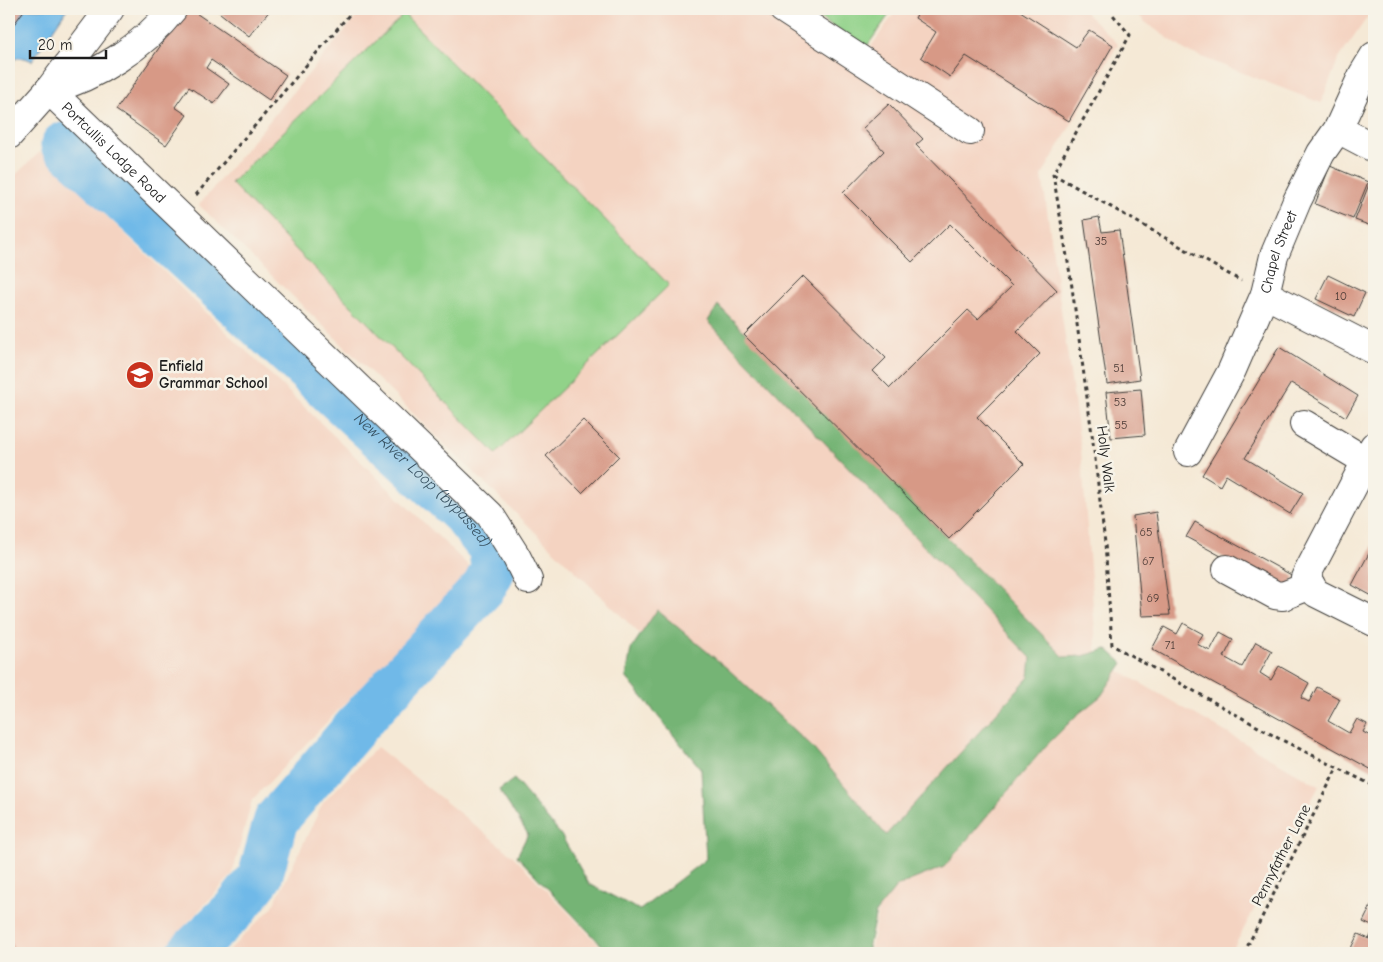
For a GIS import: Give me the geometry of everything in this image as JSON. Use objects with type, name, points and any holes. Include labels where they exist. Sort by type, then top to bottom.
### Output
[{"type":"street","points":[[14,121],[49,90],[110,9]]},
{"type":"street","points":[[49,90],[77,82],[110,63],[162,23],[173,9]]},
{"type":"street","points":[[783,9],[970,130]]},
{"type":"street","name":"Chapel Street","points":[[1374,56],[1363,74],[1338,129],[1321,153],[1298,201],[1274,256],[1265,294],[1374,350]]},
{"type":"street","name":"Portcullis Lodge Road","points":[[49,90],[490,515],[516,556],[528,580]]},
{"type":"street","points":[[1338,129],[1374,148]]},
{"type":"street","points":[[1188,452],[1232,370],[1265,294]]},
{"type":"street","points":[[1304,424],[1370,454],[1305,578],[1316,593],[1374,622]]},
{"type":"street","points":[[1227,569],[1275,595],[1283,596],[1311,585]]},
{"type":"path","points":[[178,214],[354,9]]},
{"type":"path","points":[[1108,9],[1130,35],[1053,174],[1265,294]]},
{"type":"path","name":"Holly Walk","points":[[1053,174],[1092,434],[1105,543],[1112,645],[1278,738],[1374,786]]},
{"type":"path","name":"Pennyfather Lane","points":[[1244,953],[1337,768]]},
{"type":"shaded area","points":[[363,9],[800,9],[866,54],[897,9],[1082,9],[1118,44],[1042,175],[1081,450],[1097,658],[1319,786],[1231,953],[870,953],[879,906],[720,712],[199,205]]},
{"type":"shaded area","points":[[1133,9],[1373,9],[1338,60],[1321,103],[1186,51],[1145,22]]},
{"type":"shaded area","name":"Enfield Grammar School","points":[[40,152],[473,570],[252,800],[232,875],[159,953],[9,953],[9,181]]},
{"type":"shaded area","points":[[377,747],[512,855],[607,953],[226,953],[272,908],[323,803]]},
{"type":"green space","points":[[807,9],[893,9],[865,49]]},
{"type":"green space","points":[[404,14],[669,285],[496,454],[231,183]]},
{"type":"green space","points":[[718,305],[1064,657],[1083,656],[1107,649],[1123,663],[1101,696],[1077,715],[1044,748],[944,867],[897,886],[876,912],[867,953],[609,953],[517,856],[528,834],[499,790],[514,779],[561,835],[589,884],[640,910],[706,859],[701,769],[626,677],[631,649],[657,610],[728,669],[812,747],[886,835],[1029,677],[1031,658],[708,321]]},
{"type":"water","points":[[25,9],[67,9],[32,61],[25,58],[16,58],[9,68],[9,32]]},
{"type":"building","points":[[9,9],[25,9],[9,31]]},
{"type":"building","points":[[186,9],[190,9],[286,75],[269,100],[211,60],[206,68],[229,84],[214,104],[189,87],[175,107],[187,115],[166,145],[116,110]]},
{"type":"building","points":[[215,9],[271,9],[249,36]]},
{"type":"building","points":[[920,9],[1017,9],[1076,47],[1089,30],[1113,45],[1069,121],[966,56],[950,77],[921,57],[936,32],[915,18]]},
{"type":"building","points":[[889,104],[923,139],[916,145],[1057,290],[1017,331],[1040,354],[977,417],[1024,464],[949,539],[744,335],[803,276],[886,358],[873,371],[890,388],[968,310],[978,319],[1012,286],[950,224],[912,262],[843,193],[884,151],[863,128]]},
{"type":"building","points":[[1330,166],[1368,182],[1353,219],[1315,204]]},
{"type":"building","points":[[1370,182],[1374,184],[1374,227],[1355,220]]},
{"type":"building","points":[[1099,217],[1102,232],[1119,230],[1140,379],[1107,384],[1084,220]]},
{"type":"building","points":[[1328,275],[1365,293],[1354,317],[1316,299]]},
{"type":"building","points":[[1279,347],[1358,396],[1346,417],[1291,383],[1245,458],[1303,493],[1290,514],[1226,475],[1220,486],[1202,475]]},
{"type":"building","points":[[1141,389],[1145,435],[1111,438],[1106,392]]},
{"type":"building","points":[[583,420],[619,456],[582,493],[546,456]]},
{"type":"building","points":[[1156,512],[1170,615],[1142,616],[1133,516]]},
{"type":"building","points":[[1195,522],[1295,577],[1287,592],[1186,537]]},
{"type":"building","points":[[1374,544],[1374,597],[1352,585]]},
{"type":"building","points":[[1183,623],[1203,634],[1197,644],[1210,651],[1220,632],[1233,639],[1224,657],[1242,667],[1256,642],[1272,651],[1260,673],[1271,680],[1279,666],[1309,683],[1301,698],[1309,702],[1317,687],[1340,699],[1328,721],[1349,733],[1357,719],[1367,724],[1363,732],[1374,738],[1374,771],[1152,649],[1164,627],[1177,634]]},
{"type":"building","points":[[1371,906],[1374,908],[1374,927],[1363,922]]},
{"type":"building","points":[[1374,929],[1374,953],[1357,953],[1350,950],[1358,934],[1369,939]]},
{"type":"building","points":[[9,940],[17,953],[9,953]]},
{"type":"waterway","name":"New River Loop (bypassed)","points":[[63,145],[463,514],[491,549],[493,570],[484,587],[372,708],[276,820],[260,877],[235,909],[189,953]]},
{"type":"place","name":"Enfield Grammar School","points":[[140,375]]}]
